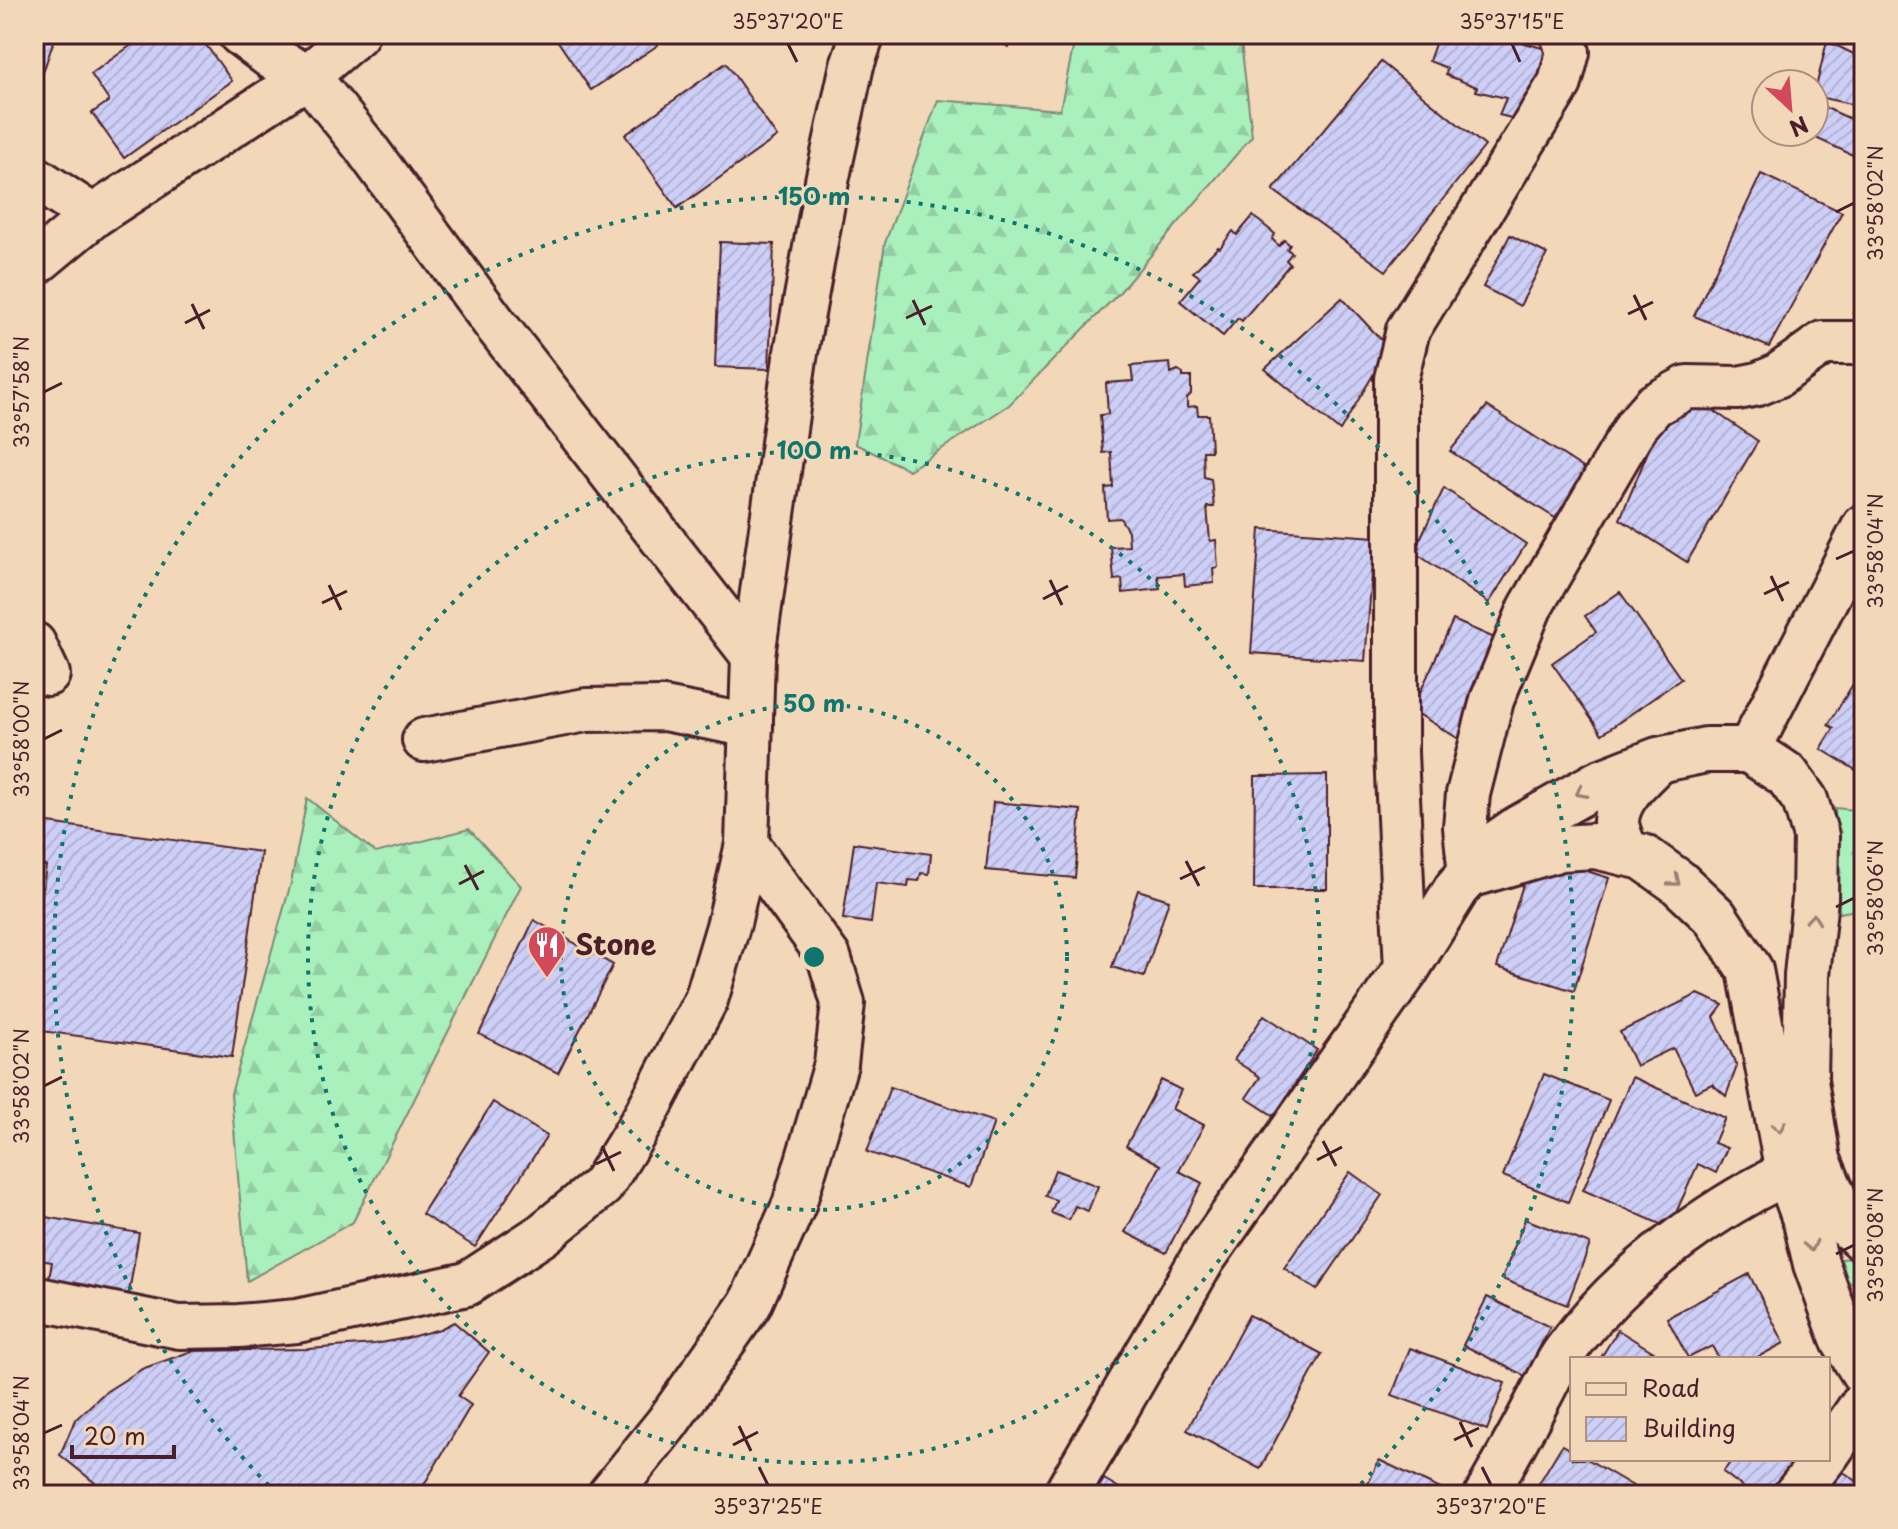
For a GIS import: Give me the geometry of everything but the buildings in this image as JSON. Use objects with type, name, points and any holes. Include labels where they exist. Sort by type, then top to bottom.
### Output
[{"type":"main road","points":[[1066,1495],[1203,1258],[1406,970],[1457,888],[1499,842],[1550,809],[1599,783],[1658,760],[1706,750],[1749,750],[1787,775],[1805,800],[1816,836],[1815,898],[1807,975],[1803,1166],[1806,1222],[1816,1264],[1844,1341],[1864,1373]]},
{"type":"main road","points":[[1625,853],[1616,822],[1620,805],[1631,788],[1658,760]]},
{"type":"main road","points":[[1470,875],[1561,848],[1595,846],[1643,857],[1678,882],[1715,917],[1752,977],[1803,1166],[1844,1222],[1864,1240]]},
{"type":"main road","points":[[1752,977],[1807,975]]},
{"type":"street","points":[[240,34],[272,58],[308,76],[363,144],[495,324],[753,656]]},
{"type":"street","points":[[34,265],[93,216],[308,76],[357,34]]},
{"type":"street","points":[[34,1298],[179,1327],[297,1321],[467,1284],[542,1235],[602,1186],[644,1118],[706,1000],[729,923],[747,844],[753,656],[795,358],[827,181],[852,65],[863,34]]},
{"type":"street","points":[[1406,970],[1396,753],[1396,379],[1408,330],[1560,83],[1568,52],[1562,34]]},
{"type":"street","points":[[34,177],[93,216]]},
{"type":"street","points":[[1470,875],[1465,827],[1468,794],[1492,700],[1530,608],[1636,426],[1654,405],[1687,387],[1738,388],[1758,384],[1777,376],[1823,343],[1859,343],[1864,346]]},
{"type":"street","points":[[1749,750],[1864,526]]},
{"type":"street","points":[[424,740],[586,710],[664,709],[751,726]]},
{"type":"street","points":[[609,1495],[667,1423],[750,1304],[794,1205],[836,1064],[843,1003],[829,957],[747,844]]},
{"type":"street","points":[[1486,1495],[1565,1351],[1614,1294],[1664,1249],[1712,1217],[1803,1166]]},
{"type":"street","points":[[1830,1451],[1864,1401]]},
{"type":"street","points":[[1795,1495],[1822,1461]]},
{"type":"green space","points":[[1076,34],[1240,34],[1252,136],[1119,293],[1009,405],[909,470],[855,444],[885,243],[938,100],[1060,110]]},
{"type":"green space","points":[[307,798],[376,853],[469,829],[521,886],[353,1222],[247,1281],[231,1094],[291,883]]},
{"type":"green space","points":[[1835,808],[1864,811],[1864,909],[1839,913]]},
{"type":"green space","points":[[1864,1257],[1864,1293],[1848,1281],[1841,1259]]},
{"type":"place","name":"Stone","points":[[547,979]]}]
